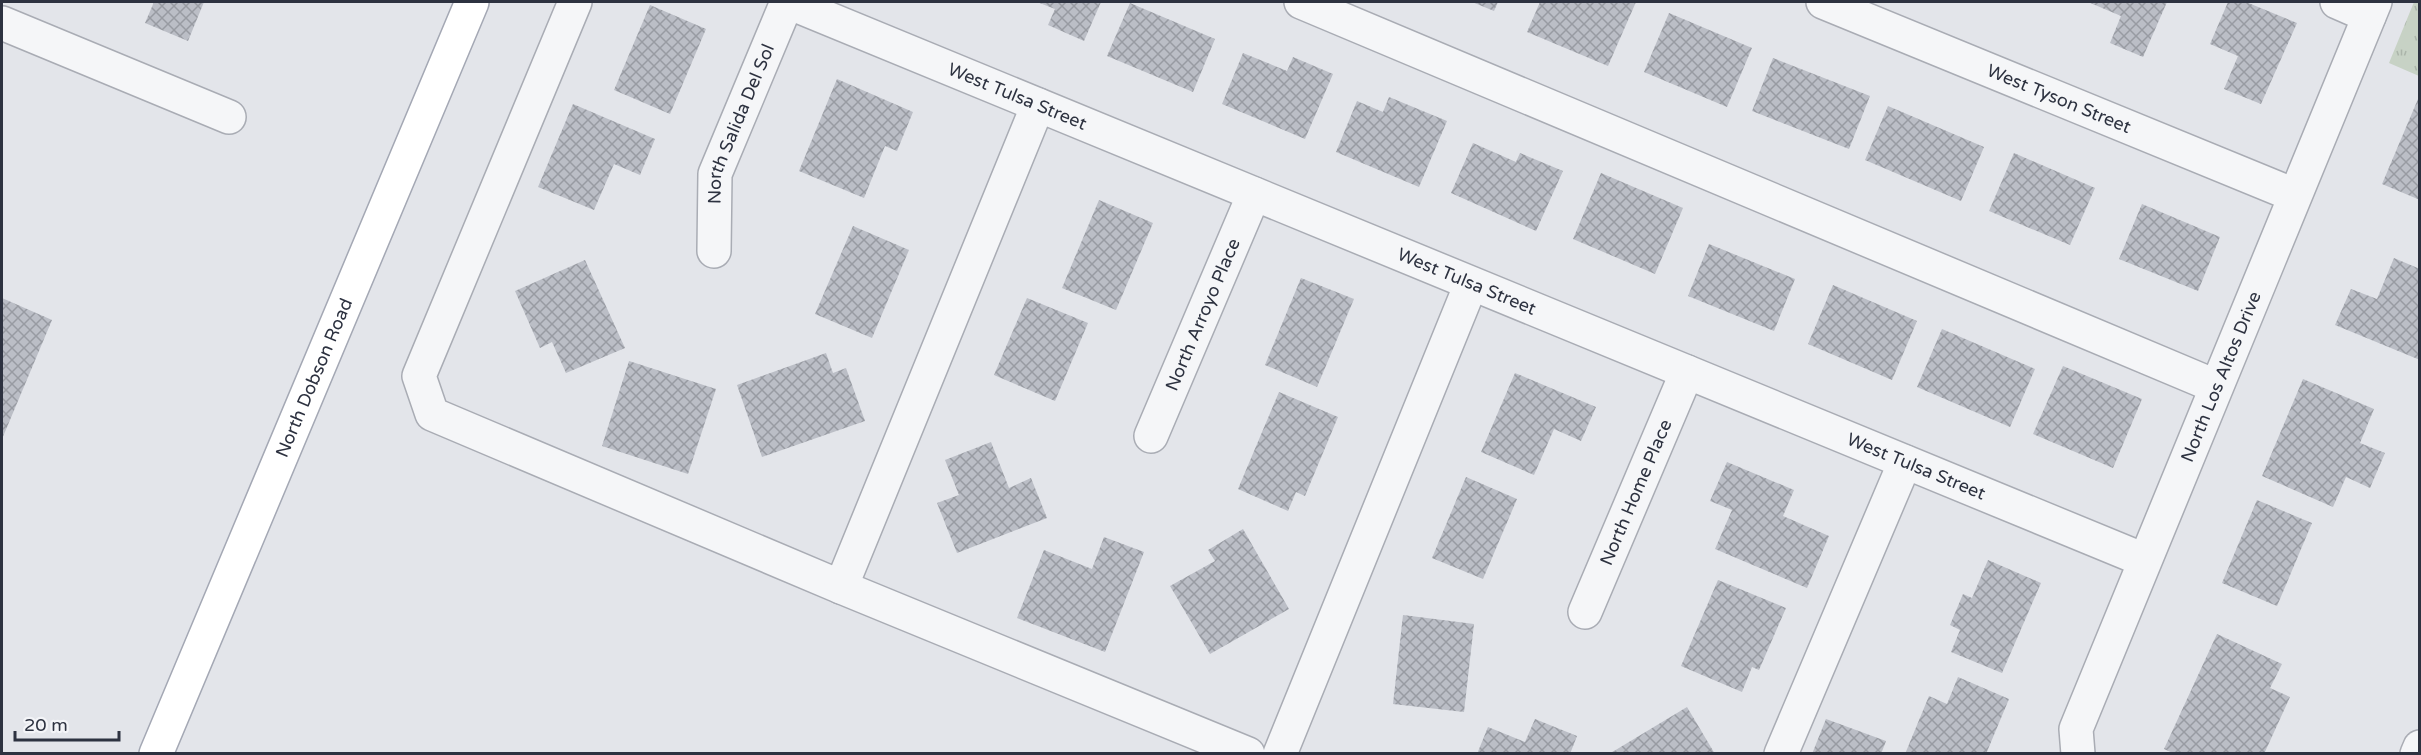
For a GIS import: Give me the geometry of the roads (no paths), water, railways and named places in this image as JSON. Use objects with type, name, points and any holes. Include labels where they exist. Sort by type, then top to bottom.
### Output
[{"type":"main road","name":"North Dobson Road","points":[[156,753],[472,2]]},
{"type":"street","points":[[576,2],[419,376],[432,414],[841,587],[1248,753]]},
{"type":"street","name":"West Tulsa Street","points":[[787,2],[2144,561]]},
{"type":"street","name":"North Salida Del Sol","points":[[714,251],[716,174],[787,2]]},
{"type":"street","points":[[1300,2],[2215,386]]},
{"type":"street","name":"West Tyson Street","points":[[1823,2],[2294,195]]},
{"type":"street","points":[[2337,2],[2372,9]]},
{"type":"street","name":"North Los Altos Drive","points":[[2078,753],[2076,729],[2215,386],[2372,9]]},
{"type":"street","points":[[2,23],[229,117]]},
{"type":"street","points":[[841,587],[1038,105]]},
{"type":"street","name":"North Arroyo Place","points":[[1151,436],[1254,194]]},
{"type":"street","points":[[1280,753],[1471,284]]},
{"type":"street","name":"North Home Place","points":[[1585,612],[1687,372]]},
{"type":"street","points":[[1781,753],[1905,462]]},
{"type":"street","points":[[2417,753],[2420,747]]}]
